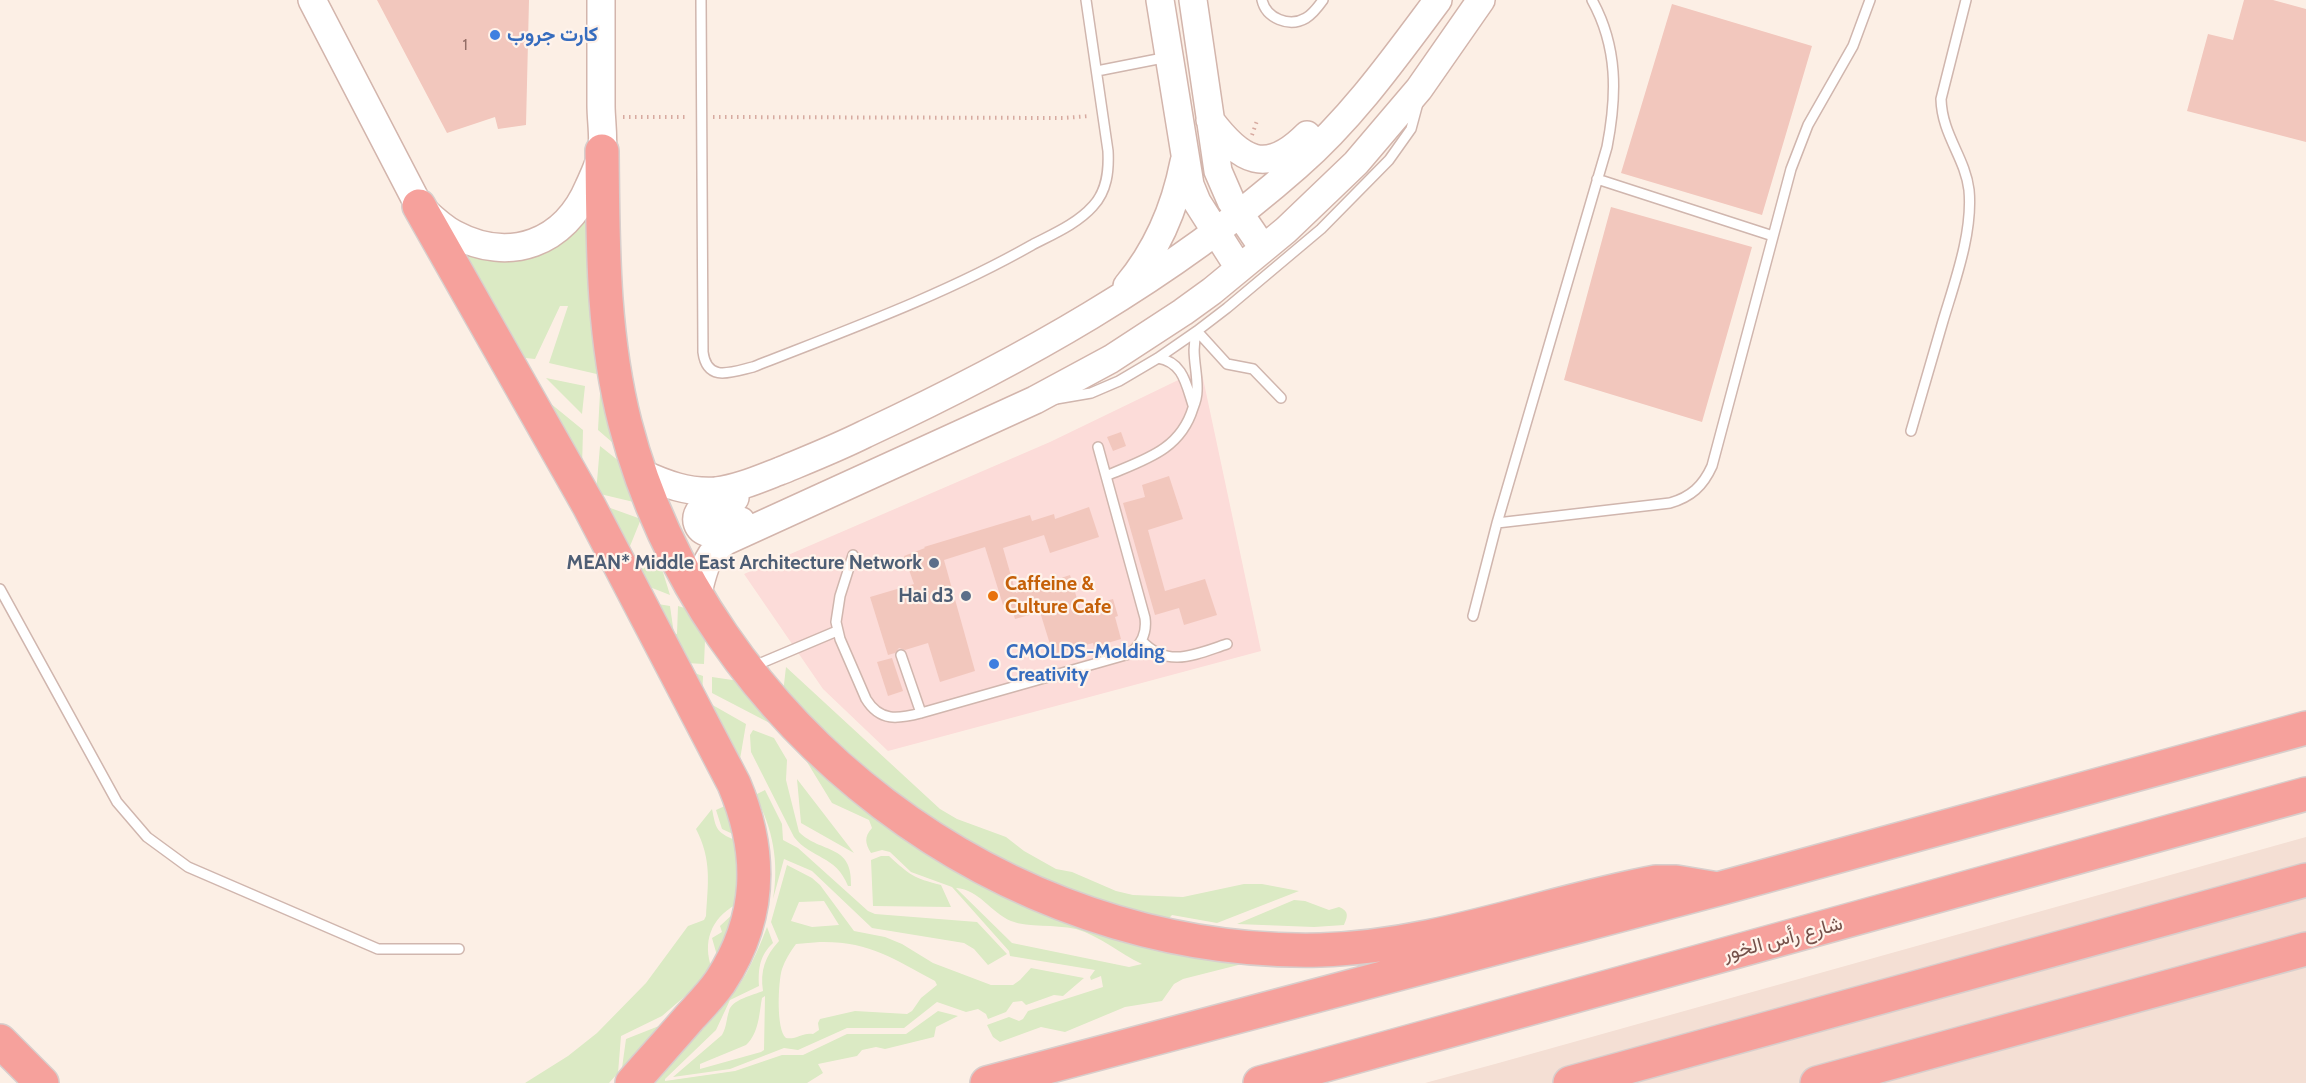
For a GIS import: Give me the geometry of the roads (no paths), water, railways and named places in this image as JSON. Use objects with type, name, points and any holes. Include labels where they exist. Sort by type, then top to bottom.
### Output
[{"type":"highway","points":[[602,151],[603,280],[607,329],[624,417],[654,512],[697,596],[746,670],[791,720],[841,770],[910,824],[985,868],[1048,900],[1118,923],[1155,932],[1275,949],[1355,948],[1430,938],[1656,882],[1676,882],[1718,889]]},
{"type":"highway","points":[[419,206],[589,506],[734,784],[749,827],[753,849],[754,886],[752,904],[740,945],[719,983],[706,1000],[632,1083]]},
{"type":"highway","points":[[987,1083],[1718,889],[2306,728]]},
{"type":"highway","name":"شارع رأس الخور","points":[[1260,1083],[2306,794]]},
{"type":"highway","points":[[1569,1083],[2306,880]]},
{"type":"highway","points":[[1817,1083],[2306,949]]},
{"type":"highway","points":[[1061,1083],[1139,1059],[1165,1044],[1176,1033]]},
{"type":"highway","points":[[0,1041],[42,1083]]},
{"type":"street","points":[[312,0],[419,206],[438,224],[474,243],[516,248],[537,242],[556,232],[572,218],[584,200],[602,151],[604,4]]},
{"type":"street","points":[[1160,0],[1185,158],[1194,194],[1221,253]]},
{"type":"street","points":[[1193,0],[1218,171],[1240,215],[1263,248]]},
{"type":"street","points":[[697,596],[707,559],[720,545],[1035,400],[1067,371],[1221,253],[1239,236],[1240,215],[1297,166],[1346,119],[1440,0]]},
{"type":"street","points":[[1286,230],[1269,224],[1267,213],[1270,208],[1333,150],[1389,86],[1428,31],[1440,0]]},
{"type":"street","points":[[641,473],[666,485],[681,489],[713,491],[744,485],[829,452],[925,406],[982,377],[1110,305],[1221,253],[1263,248],[1286,230],[1356,163],[1419,89],[1481,0]]},
{"type":"street","points":[[1210,120],[1226,141],[1239,151],[1262,159],[1275,159],[1287,154],[1296,146],[1358,85],[1388,67]]},
{"type":"street","points":[[1110,305],[1137,274],[1159,239],[1174,199],[1185,158]]},
{"type":"street","points":[[791,466],[781,481],[745,495],[706,506],[696,518],[700,528],[709,533],[774,508],[795,509]]},
{"type":"lane","points":[[701,0],[704,362],[719,374],[753,367],[950,286],[1082,218],[1095,204],[1104,188],[1109,170],[1086,0]]},
{"type":"lane","points":[[1262,0],[1270,15],[1281,21],[1293,22],[1305,19],[1323,0]]},
{"type":"lane","points":[[1497,523],[1670,502],[1680,500],[1699,488],[1712,466],[1799,147],[1819,104],[1854,46],[1870,0]]},
{"type":"lane","points":[[1911,431],[1953,292],[1968,212],[1968,189],[1965,174],[1941,115],[1941,99],[1966,0]]},
{"type":"lane","points":[[1473,616],[1497,523],[1612,123],[1615,77],[1606,31],[1592,2]]},
{"type":"lane","points":[[1097,71],[1169,57]]},
{"type":"lane","points":[[1035,400],[1060,399],[1091,393],[1119,381],[1197,331],[1321,229],[1389,160],[1411,129],[1417,111],[1419,89]]},
{"type":"lane","points":[[1597,180],[1773,236]]},
{"type":"lane","points":[[1197,331],[1227,364],[1253,369],[1281,398]]},
{"type":"lane","points":[[1106,476],[1165,449],[1184,429],[1197,390],[1193,353],[1197,331]]},
{"type":"lane","points":[[1158,358],[1170,361],[1179,369],[1193,407]]},
{"type":"lane","points":[[853,555],[837,609],[837,631],[866,699],[872,709],[881,715],[892,718],[921,713],[1129,654],[1142,641],[1145,633],[1145,618],[1098,447]]},
{"type":"lane","points":[[0,589],[117,802],[147,837],[188,867],[378,949],[459,949]]},
{"type":"lane","points":[[746,670],[837,631]]},
{"type":"lane","points":[[1142,641],[1158,654],[1178,658],[1227,644]]},
{"type":"lane","points":[[901,655],[921,713]]},
{"type":"place","name":"كارت جروب","points":[[495,35]]},
{"type":"place","name":"MEAN* Middle East Architecture Network","points":[[934,563]]},
{"type":"place","name":"Hai d3","points":[[966,596]]},
{"type":"place","name":"Caffeine & Culture Cafe","points":[[993,596]]},
{"type":"place","name":"CMOLDS-Molding Creativity","points":[[994,664]]}]
